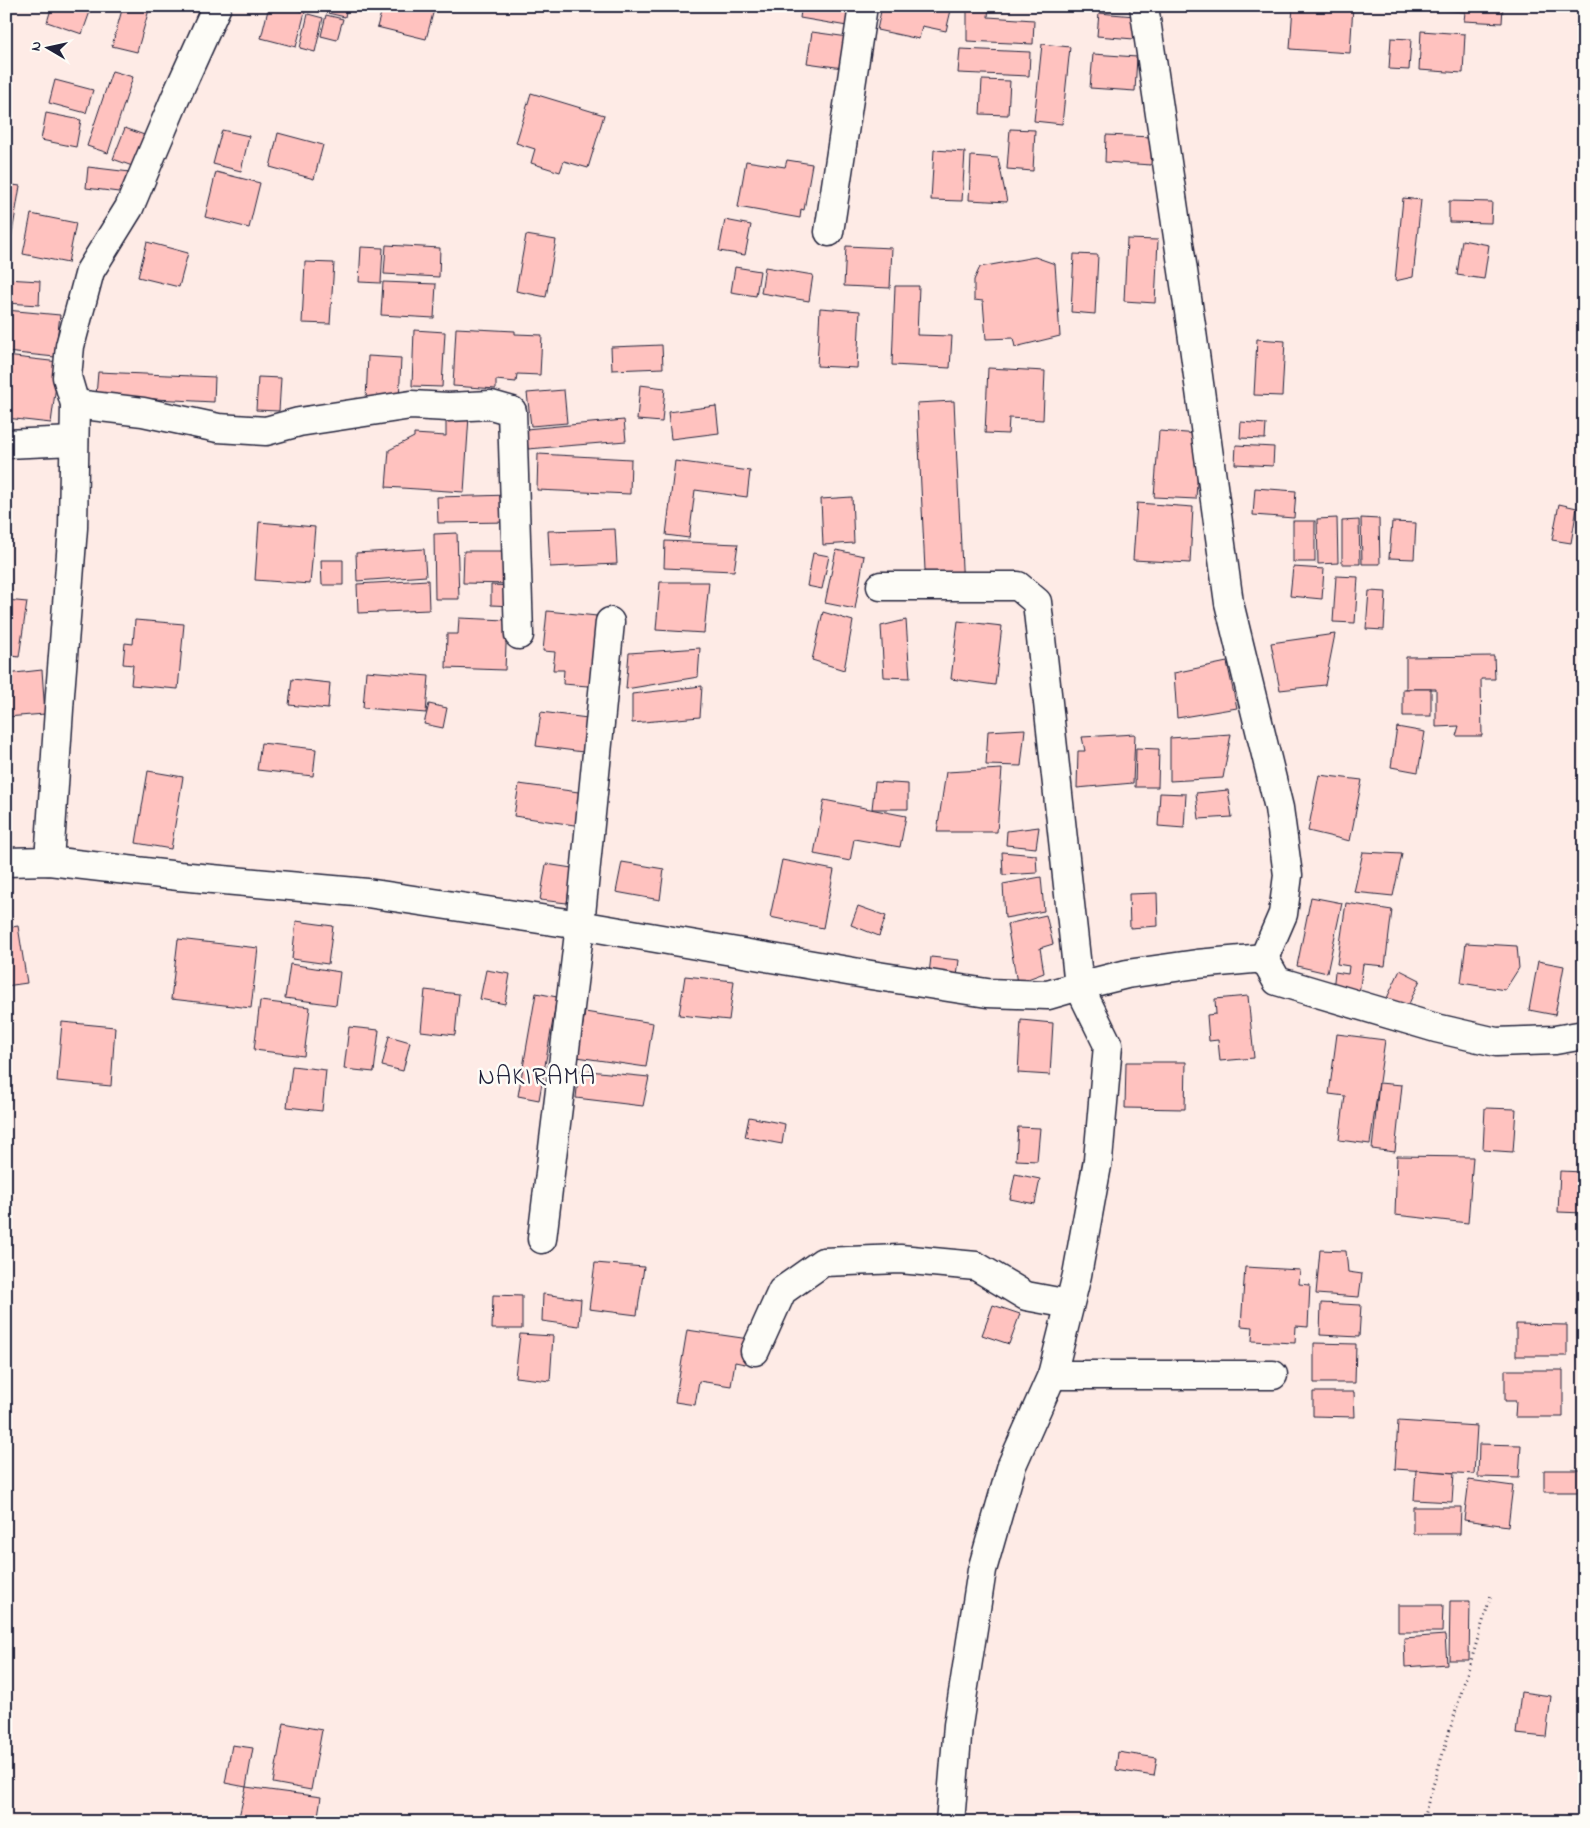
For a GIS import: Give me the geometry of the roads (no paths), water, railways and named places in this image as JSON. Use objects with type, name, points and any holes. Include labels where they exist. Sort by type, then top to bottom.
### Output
[{"type":"street","points":[[49,860],[73,528],[75,404],[67,377],[70,346],[90,271],[129,208],[217,6]]},
{"type":"street","points":[[829,232],[863,6]]},
{"type":"street","points":[[1144,6],[1229,602],[1278,808],[1288,875],[1283,914],[1264,958]]},
{"type":"street","points":[[75,404],[143,412],[218,428],[266,431],[299,422],[411,406],[491,405],[512,411],[519,634]]},
{"type":"street","points":[[6,444],[74,441]]},
{"type":"street","points":[[880,586],[1018,586],[1037,602],[1079,986],[1108,1045],[1098,1160],[1077,1274],[1052,1375],[1012,1465],[982,1570],[958,1725],[950,1822]]},
{"type":"street","points":[[542,1239],[580,925],[610,622]]},
{"type":"street","points":[[6,862],[49,860],[179,876],[367,893],[580,925],[987,993],[1048,995],[1127,974],[1197,964],[1264,958]]},
{"type":"street","points":[[1264,958],[1277,981],[1436,1028],[1496,1042],[1556,1040],[1584,1035]]},
{"type":"street","points":[[755,1351],[782,1291],[823,1262],[900,1259],[976,1266],[1026,1296],[1069,1304]]},
{"type":"street","points":[[1052,1375],[1273,1375]]},
{"type":"district","name":"NAKIRAMA","points":[[537,1078]]}]
